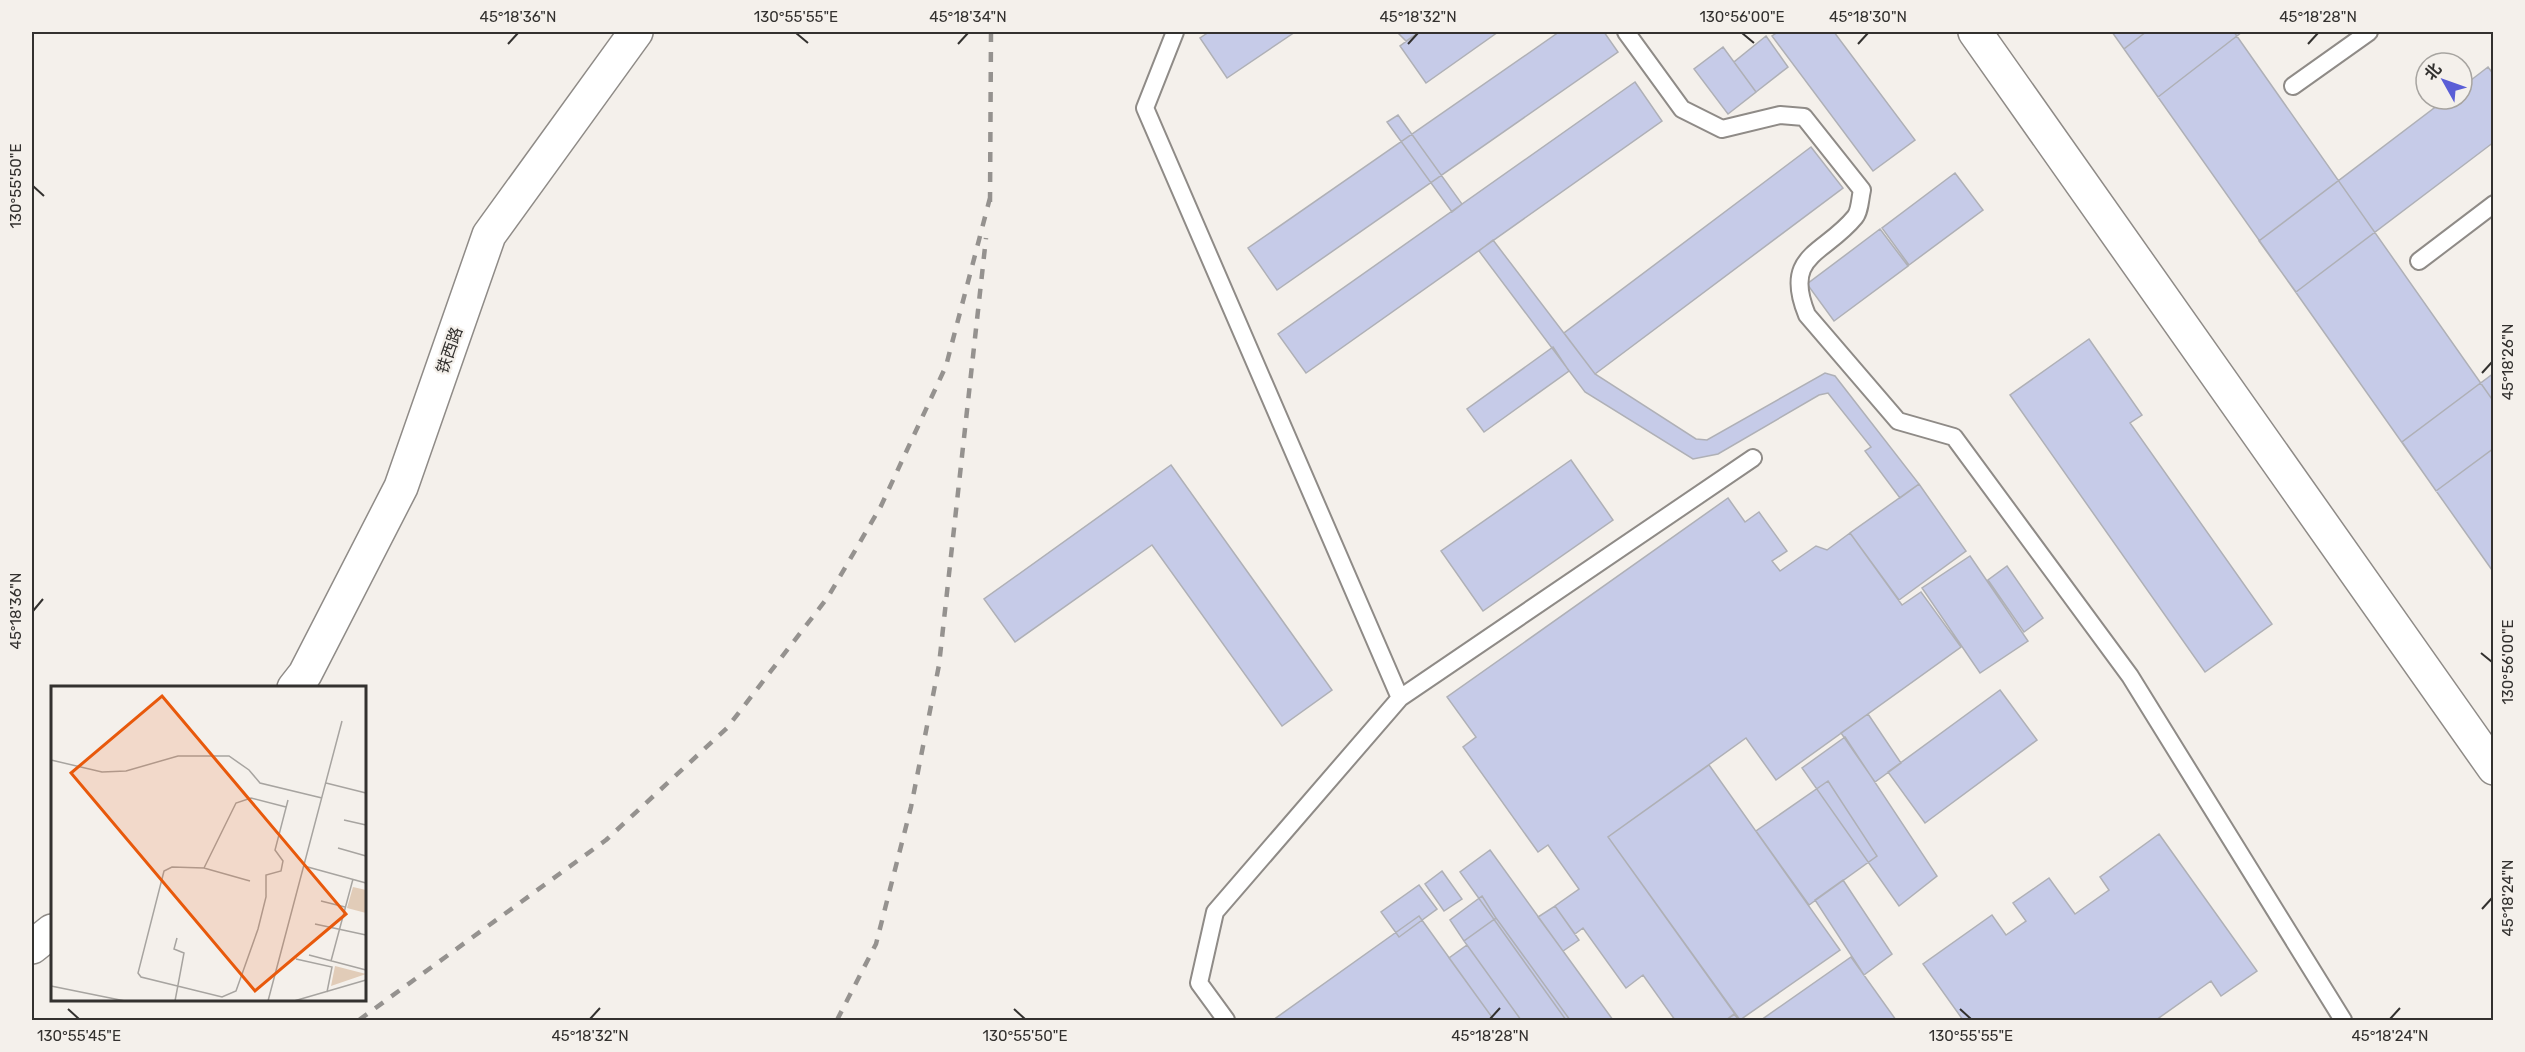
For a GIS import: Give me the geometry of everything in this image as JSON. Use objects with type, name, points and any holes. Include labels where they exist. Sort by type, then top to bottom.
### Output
[{"type":"main road","name":"铁西路","points":[[295,686],[305,674],[401,487],[489,235],[636,32]]},
{"type":"main road","points":[[1975,32],[2493,768]]},
{"type":"main road","points":[[32,947],[51,932]]},
{"type":"lane","points":[[1176,32],[1145,108],[1400,698]]},
{"type":"lane","points":[[1626,32],[1682,109],[1722,129],[1780,115],[1804,117],[1862,190],[1857,216],[1814,252],[1800,271],[1798,295],[1807,315],[1898,421],[1954,437],[2130,676],[2343,1020]]},
{"type":"lane","points":[[2293,86],[2369,32]]},
{"type":"lane","points":[[2419,261],[2493,204]]},
{"type":"lane","points":[[1226,1020],[1199,983],[1215,912],[1400,698],[1754,458]]},
{"type":"building","points":[[1209,32],[1295,32],[1227,78],[1200,38]]},
{"type":"building","points":[[1397,32],[1419,32],[1406,41]]},
{"type":"building","points":[[1419,32],[1498,32],[1426,83],[1400,46]]},
{"type":"building","points":[[1559,32],[1604,32],[1618,52],[1277,290],[1248,248]]},
{"type":"building","points":[[1778,32],[1834,32],[1915,140],[1873,171],[1772,36]]},
{"type":"building","points":[[2112,32],[2234,32],[2494,402],[2494,568],[2492,570]]},
{"type":"building","points":[[2146,32],[2242,32],[2158,97],[2124,49]]},
{"type":"building","points":[[1766,36],[1788,67],[1756,92],[1734,62]]},
{"type":"building","points":[[1723,47],[1756,92],[1728,114],[1694,69]]},
{"type":"building","points":[[2488,67],[2494,75],[2494,142],[2296,292],[2259,241],[2430,111],[2474,111],[2474,78]]},
{"type":"building","points":[[1635,82],[1662,121],[1306,373],[1278,334]]},
{"type":"building","points":[[1398,115],[1462,204],[1452,212],[1387,122]]},
{"type":"building","points":[[1811,147],[1843,188],[1595,374],[1564,333]]},
{"type":"building","points":[[1955,173],[1983,210],[1909,265],[1882,228]]},
{"type":"building","points":[[1880,229],[1908,266],[1834,321],[1807,284]]},
{"type":"building","points":[[1493,240],[1595,374],[1696,439],[1707,440],[1825,373],[1835,376],[1919,484],[1900,498],[1865,451],[1871,447],[1828,393],[1819,395],[1718,454],[1693,459],[1585,392],[1479,251]]},
{"type":"building","points":[[2089,339],[2142,415],[2130,423],[2272,624],[2205,672],[2010,395]]},
{"type":"building","points":[[1553,347],[1569,371],[1484,432],[1467,409]]},
{"type":"building","points":[[2494,373],[2494,448],[2436,491],[2402,442]]},
{"type":"building","points":[[1571,460],[1613,520],[1483,611],[1441,551]]},
{"type":"building","points":[[1171,465],[1332,690],[1282,726],[1152,545],[1015,642],[984,599]]},
{"type":"building","points":[[1919,484],[1966,551],[1899,600],[1850,533]]},
{"type":"building","points":[[1728,498],[1745,522],[1759,512],[1787,551],[1772,561],[1780,571],[1816,546],[1827,550],[1850,533],[1902,605],[1921,592],[1961,647],[1776,780],[1746,738],[1608,837],[1735,1014],[1726,1020],[1675,1020],[1643,975],[1626,988],[1583,928],[1575,934],[1555,906],[1579,889],[1548,845],[1538,852],[1463,747],[1476,737],[1447,697]]},
{"type":"building","points":[[1970,556],[2028,641],[1980,673],[1922,588]]},
{"type":"building","points":[[2007,566],[2043,618],[2024,632],[1988,580]]},
{"type":"building","points":[[2000,690],[2037,740],[1925,823],[1888,772]]},
{"type":"building","points":[[1868,714],[1901,763],[1875,782],[1841,733]]},
{"type":"building","points":[[1845,737],[1937,876],[1899,906],[1802,768]]},
{"type":"building","points":[[1709,765],[1840,950],[1740,1020],[1608,837]]},
{"type":"building","points":[[1828,781],[1877,856],[1809,905],[1756,831]]},
{"type":"building","points":[[2159,834],[2257,971],[2221,996],[2211,981],[2156,1020],[1963,1020],[1923,964],[1992,915],[2006,935],[2026,921],[2013,903],[2049,878],[2075,914],[2109,890],[2100,877]]},
{"type":"building","points":[[1490,850],[1613,1020],[1566,1020],[1460,872]]},
{"type":"building","points":[[1442,871],[1462,899],[1444,911],[1425,884]]},
{"type":"building","points":[[1843,880],[1892,954],[1864,975],[1815,900]]},
{"type":"building","points":[[1419,885],[1437,909],[1399,937],[1381,912]]},
{"type":"building","points":[[1482,896],[1496,918],[1464,941],[1450,920]]},
{"type":"building","points":[[1555,906],[1579,940],[1563,951],[1538,917]]},
{"type":"building","points":[[1419,916],[1494,1020],[1273,1020]]},
{"type":"building","points":[[1496,918],[1570,1020],[1521,1020],[1464,941]]},
{"type":"building","points":[[1467,945],[1521,1020],[1494,1020],[1449,958]]},
{"type":"building","points":[[1851,957],[1896,1020],[1761,1020]]},
{"type":"building","points":[[1734,1014],[1739,1020],[1726,1020]]},
{"type":"railway","points":[[990,202],[991,32]]},
{"type":"railway","points":[[359,1020],[606,840],[727,728],[828,597],[881,506],[946,366],[991,194]]},
{"type":"railway","points":[[837,1020],[876,944],[911,807],[939,665],[986,238]]}]
